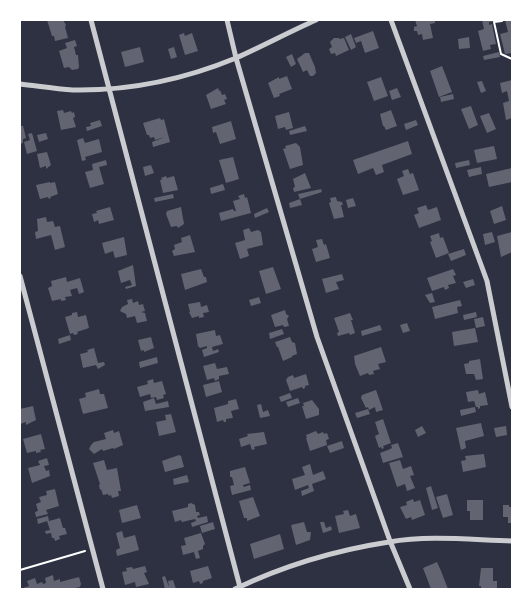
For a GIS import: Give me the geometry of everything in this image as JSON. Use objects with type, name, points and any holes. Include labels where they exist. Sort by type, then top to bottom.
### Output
[{"type":"street","points":[[91,20],[238,588],[296,565],[342,552],[390,542],[429,539],[512,541]]},
{"type":"street","points":[[227,20],[236,58],[317,337],[390,542],[410,589]]},
{"type":"street","points":[[20,84],[72,90],[110,89],[152,84],[192,74],[236,58],[316,20]]},
{"type":"street","points":[[391,20],[487,281],[512,407]]},
{"type":"street","points":[[20,276],[103,589]]},
{"type":"path","points":[[502,20],[494,22],[501,54],[512,59]]},
{"type":"path","points":[[20,570],[92,550]]},
{"type":"building","points":[[47,20],[63,20],[66,25],[68,38],[55,41]]},
{"type":"building","points":[[415,20],[435,20],[435,23],[430,24],[433,38],[423,40],[422,34],[418,35],[417,31],[414,31],[414,27],[417,26]]},
{"type":"building","points":[[482,20],[497,21],[489,22],[489,25],[492,24],[496,44],[490,45],[491,49],[483,51],[478,31],[484,29]]},
{"type":"building","points":[[505,20],[512,20],[512,53],[505,54],[500,34],[508,32]]},
{"type":"building","points":[[373,31],[379,48],[365,53],[361,41],[356,43],[354,38]]},
{"type":"building","points":[[184,33],[185,36],[192,33],[198,51],[185,55],[179,35]]},
{"type":"building","points":[[351,34],[356,47],[351,50],[345,37]]},
{"type":"building","points":[[469,37],[470,48],[459,49],[458,39]]},
{"type":"building","points":[[334,38],[344,38],[349,50],[336,56],[335,53],[331,54],[329,49],[332,47],[330,42]]},
{"type":"building","points":[[75,40],[77,46],[74,47],[76,55],[78,55],[79,67],[72,70],[69,67],[64,68],[59,51],[67,48],[65,43]]},
{"type":"building","points":[[140,47],[144,62],[125,67],[121,52]]},
{"type":"building","points":[[174,47],[177,57],[171,59],[168,49]]},
{"type":"building","points":[[499,52],[500,57],[484,60],[483,56]]},
{"type":"building","points":[[305,53],[309,53],[315,67],[316,73],[313,76],[310,76],[307,70],[303,72],[297,59]]},
{"type":"building","points":[[292,54],[296,64],[291,67],[286,57]]},
{"type":"building","points":[[442,66],[452,92],[439,97],[430,71]]},
{"type":"building","points":[[287,76],[292,89],[274,98],[268,83],[279,77],[279,79]]},
{"type":"building","points":[[381,77],[388,96],[374,101],[367,82]]},
{"type":"building","points":[[512,80],[512,118],[506,120],[503,103],[509,101],[507,91],[502,93],[500,83]]},
{"type":"building","points":[[482,81],[486,91],[481,93],[477,82]]},
{"type":"building","points":[[218,88],[222,95],[225,94],[227,99],[224,100],[226,104],[211,109],[206,95]]},
{"type":"building","points":[[397,88],[401,97],[392,100],[389,91]]},
{"type":"building","points":[[453,94],[454,99],[441,102],[440,97]]},
{"type":"building","points":[[471,106],[478,125],[469,129],[461,109]]},
{"type":"building","points":[[63,110],[64,113],[74,112],[75,117],[73,118],[76,127],[61,130],[57,111]]},
{"type":"building","points":[[391,110],[397,126],[386,130],[380,114]]},
{"type":"building","points":[[289,112],[293,128],[286,130],[285,127],[278,129],[275,116]]},
{"type":"building","points":[[489,113],[496,129],[487,133],[480,116]]},
{"type":"building","points":[[160,118],[161,120],[164,119],[170,142],[153,147],[152,142],[165,137],[155,140],[154,137],[150,138],[143,123]]},
{"type":"building","points":[[100,120],[102,126],[87,131],[86,127],[91,126],[90,123]]},
{"type":"building","points":[[416,120],[418,125],[406,130],[404,124]]},
{"type":"building","points":[[231,121],[236,139],[220,144],[216,132],[213,133],[212,127]]},
{"type":"building","points":[[20,126],[23,126],[26,138],[20,144]]},
{"type":"building","points":[[305,126],[307,131],[290,135],[289,131]]},
{"type":"building","points":[[32,133],[37,151],[27,154],[24,142],[30,140],[28,134]]},
{"type":"building","points":[[46,133],[48,139],[39,142],[37,135]]},
{"type":"building","points":[[83,138],[85,143],[99,139],[102,152],[85,157],[86,160],[82,161],[77,140]]},
{"type":"building","points":[[408,141],[412,154],[382,165],[384,172],[376,175],[373,168],[358,174],[353,160]]},
{"type":"building","points":[[296,143],[300,147],[303,165],[290,169],[283,149],[286,148],[285,146]]},
{"type":"building","points":[[494,146],[497,159],[477,163],[474,150]]},
{"type":"building","points":[[47,152],[51,165],[46,169],[46,166],[40,168],[37,154]]},
{"type":"building","points":[[233,157],[239,179],[226,183],[219,160]]},
{"type":"building","points":[[106,160],[107,165],[99,167],[104,184],[90,188],[85,172],[93,170],[92,164]]},
{"type":"building","points":[[469,160],[470,165],[456,168],[455,163]]},
{"type":"building","points":[[151,165],[154,173],[145,176],[143,167]]},
{"type":"building","points":[[481,167],[482,174],[469,177],[467,170]]},
{"type":"building","points":[[512,168],[512,182],[489,187],[486,174]]},
{"type":"building","points":[[408,169],[410,174],[413,173],[419,190],[403,195],[397,179],[404,176],[402,171]]},
{"type":"building","points":[[305,173],[311,188],[294,192],[293,179]]},
{"type":"building","points":[[166,176],[167,178],[174,176],[178,190],[163,193],[160,180]]},
{"type":"building","points":[[55,182],[58,194],[49,199],[48,197],[40,199],[36,185]]},
{"type":"building","points":[[223,184],[225,190],[211,194],[210,188]]},
{"type":"building","points":[[321,189],[322,192],[300,199],[298,194]]},
{"type":"building","points":[[173,194],[174,198],[155,202],[154,198]]},
{"type":"building","points":[[244,194],[245,198],[247,197],[251,213],[221,221],[219,213],[233,209],[236,211],[233,201],[240,199],[238,196]]},
{"type":"building","points":[[336,197],[337,201],[342,202],[344,217],[334,219],[329,203],[331,202],[330,198]]},
{"type":"building","points":[[353,198],[356,206],[348,208],[346,200]]},
{"type":"building","points":[[300,199],[302,205],[290,208],[289,203]]},
{"type":"building","points":[[426,205],[428,210],[437,207],[441,220],[419,228],[414,215],[419,213],[417,208]]},
{"type":"building","points":[[502,206],[506,220],[494,224],[490,211]]},
{"type":"building","points":[[110,207],[114,220],[99,224],[98,220],[94,222],[92,214]]},
{"type":"building","points":[[181,207],[184,224],[178,228],[177,226],[171,227],[166,214],[167,211]]},
{"type":"building","points":[[267,208],[269,212],[255,218],[254,214]]},
{"type":"building","points":[[46,217],[47,222],[53,221],[55,227],[60,226],[65,247],[55,250],[51,235],[36,239],[35,232],[38,231],[37,219]]},
{"type":"building","points":[[249,228],[251,232],[258,230],[261,232],[263,245],[247,249],[249,256],[240,259],[235,243],[245,240],[243,230]]},
{"type":"building","points":[[492,232],[495,242],[485,245],[483,234]]},
{"type":"building","points":[[512,232],[512,252],[501,257],[497,236]]},
{"type":"building","points":[[439,233],[440,238],[443,237],[449,253],[436,258],[430,242],[432,241],[430,236]]},
{"type":"building","points":[[190,235],[195,252],[174,256],[172,251],[175,249],[174,245],[182,242],[181,238]]},
{"type":"building","points":[[124,237],[127,255],[115,258],[113,251],[105,254],[102,243]]},
{"type":"building","points":[[322,239],[324,245],[326,244],[330,258],[316,262],[312,249],[318,247],[316,240]]},
{"type":"building","points":[[464,249],[466,255],[451,261],[448,254]]},
{"type":"building","points":[[133,265],[136,286],[126,289],[125,287],[132,285],[130,280],[121,283],[118,271]]},
{"type":"building","points":[[273,267],[281,289],[266,294],[259,271]]},
{"type":"building","points":[[201,269],[207,282],[185,290],[181,274]]},
{"type":"building","points":[[453,269],[456,275],[453,276],[456,283],[448,285],[449,288],[445,290],[444,287],[432,291],[427,278]]},
{"type":"building","points":[[342,274],[344,280],[336,282],[339,289],[326,293],[322,279]]},
{"type":"building","points":[[66,277],[67,282],[80,278],[84,292],[79,294],[77,288],[70,290],[72,296],[65,297],[66,300],[52,301],[48,288],[52,286],[51,281]]},
{"type":"building","points":[[473,279],[475,285],[466,288],[463,282]]},
{"type":"building","points":[[432,293],[435,302],[430,303],[425,295]]},
{"type":"building","points":[[259,297],[261,303],[251,306],[249,300]]},
{"type":"building","points":[[132,299],[133,303],[138,301],[139,305],[143,304],[145,311],[141,312],[145,313],[147,321],[137,323],[135,316],[127,318],[126,314],[120,311],[122,307],[128,304],[127,300]]},
{"type":"building","points":[[460,300],[462,306],[457,307],[458,313],[435,319],[432,307]]},
{"type":"building","points":[[200,302],[201,307],[207,305],[209,312],[203,313],[204,317],[192,318],[188,304]]},
{"type":"building","points":[[285,310],[289,316],[287,319],[289,326],[275,327],[271,315]]},
{"type":"building","points":[[77,312],[78,317],[86,315],[89,328],[74,335],[73,333],[70,334],[65,317]]},
{"type":"building","points":[[476,312],[477,317],[464,320],[463,315]]},
{"type":"building","points":[[350,313],[355,333],[338,336],[337,333],[339,332],[334,318]]},
{"type":"building","points":[[483,317],[485,326],[476,328],[474,319]]},
{"type":"building","points":[[407,323],[410,331],[403,333],[400,325]]},
{"type":"building","points":[[380,325],[382,330],[362,336],[361,331]]},
{"type":"building","points":[[475,328],[478,342],[454,346],[452,332]]},
{"type":"building","points":[[282,329],[284,334],[270,339],[269,333]]},
{"type":"building","points":[[215,330],[216,336],[220,335],[223,344],[212,347],[213,351],[218,349],[219,352],[204,357],[202,350],[207,348],[207,346],[200,348],[198,346],[196,334]]},
{"type":"building","points":[[70,335],[71,340],[59,344],[58,339]]},
{"type":"building","points":[[151,337],[154,348],[144,352],[144,350],[141,351],[138,340]]},
{"type":"building","points":[[290,337],[292,342],[295,343],[297,354],[283,361],[275,342]]},
{"type":"building","points":[[381,347],[386,362],[378,364],[380,369],[373,371],[374,374],[369,375],[368,373],[360,376],[354,356]]},
{"type":"building","points":[[94,348],[98,363],[104,362],[105,365],[98,369],[96,365],[83,368],[80,354]]},
{"type":"building","points":[[157,357],[158,363],[140,368],[139,362]]},
{"type":"building","points":[[480,359],[483,379],[476,380],[474,374],[466,374],[464,364]]},
{"type":"building","points":[[215,363],[217,369],[227,367],[229,374],[219,376],[219,379],[215,381],[214,378],[207,380],[203,366]]},
{"type":"building","points":[[306,374],[309,385],[303,389],[302,387],[290,391],[286,380],[288,377],[293,375],[294,378]]},
{"type":"building","points":[[153,379],[154,383],[162,381],[166,394],[163,395],[164,398],[157,400],[156,397],[151,398],[150,394],[140,397],[137,387],[148,384],[147,381]]},
{"type":"building","points":[[219,381],[222,392],[206,397],[203,385]]},
{"type":"building","points":[[99,389],[100,394],[104,394],[108,408],[83,414],[79,399],[86,397],[85,393]]},
{"type":"building","points":[[376,390],[383,410],[376,412],[375,407],[369,410],[368,407],[366,408],[361,398],[362,395]]},
{"type":"building","points":[[478,390],[479,394],[485,392],[488,405],[480,406],[478,409],[474,401],[468,402],[466,392]]},
{"type":"building","points":[[290,393],[292,398],[281,402],[279,397]]},
{"type":"building","points":[[154,398],[156,404],[168,401],[169,407],[145,411],[143,402]]},
{"type":"building","points":[[298,398],[300,403],[288,407],[286,402]]},
{"type":"building","points":[[236,399],[239,409],[231,411],[233,418],[226,419],[226,422],[223,420],[217,422],[214,408],[228,404],[228,401]]},
{"type":"building","points":[[312,400],[319,409],[319,415],[306,419],[302,406],[304,406],[303,403]]},
{"type":"building","points":[[261,404],[263,412],[268,410],[270,416],[260,418],[257,405]]},
{"type":"building","points":[[33,406],[36,420],[26,425],[26,422],[20,424],[20,409]]},
{"type":"building","points":[[475,407],[476,412],[461,416],[460,410]]},
{"type":"building","points":[[368,409],[370,414],[357,418],[355,413]]},
{"type":"building","points":[[171,414],[176,432],[159,436],[156,422],[166,420],[165,415]]},
{"type":"building","points":[[383,419],[391,443],[383,446],[384,448],[382,449],[381,447],[379,448],[375,436],[379,434],[375,422]]},
{"type":"building","points":[[481,423],[484,436],[465,441],[466,448],[461,450],[456,428]]},
{"type":"building","points":[[422,426],[426,433],[418,437],[415,430]]},
{"type":"building","points":[[506,426],[507,435],[496,437],[494,428]]},
{"type":"building","points":[[113,430],[114,433],[119,431],[123,445],[114,449],[103,451],[102,449],[94,454],[89,449],[94,442],[106,439],[104,433]]},
{"type":"building","points":[[316,431],[318,434],[327,433],[329,439],[326,440],[327,445],[310,451],[306,435]]},
{"type":"building","points":[[264,432],[267,444],[254,447],[255,449],[252,450],[250,444],[241,447],[239,439],[248,436],[247,434]]},
{"type":"building","points":[[41,434],[45,449],[40,450],[41,452],[27,453],[23,439]]},
{"type":"building","points":[[342,441],[344,448],[330,453],[327,446]]},
{"type":"building","points":[[398,443],[403,457],[383,463],[380,453],[392,448],[391,445]]},
{"type":"building","points":[[484,454],[486,467],[463,472],[461,461],[466,460],[465,456]]},
{"type":"building","points":[[179,455],[184,467],[165,472],[162,461]]},
{"type":"building","points":[[47,458],[49,465],[44,466],[46,471],[49,470],[50,476],[32,483],[28,468],[40,465],[38,461]]},
{"type":"building","points":[[104,460],[107,470],[117,468],[121,491],[118,491],[119,496],[112,498],[108,494],[103,495],[100,490],[100,484],[93,463]]},
{"type":"building","points":[[400,460],[403,469],[411,466],[414,475],[410,476],[415,488],[407,491],[405,484],[397,487],[389,463]]},
{"type":"building","points":[[310,464],[313,475],[323,471],[326,479],[312,484],[314,491],[302,496],[301,491],[309,488],[308,485],[295,490],[292,479],[305,475],[302,467]]},
{"type":"building","points":[[245,467],[250,483],[243,485],[244,487],[250,485],[251,490],[232,495],[230,486],[234,485],[232,477],[230,477],[230,471]]},
{"type":"building","points":[[187,475],[189,482],[174,485],[173,479]]},
{"type":"building","points":[[431,486],[438,508],[432,510],[426,488]]},
{"type":"building","points":[[55,489],[59,506],[46,510],[48,514],[36,517],[35,512],[38,511],[36,504],[41,502],[39,497],[47,495],[46,491]]},
{"type":"building","points":[[447,494],[453,515],[443,518],[436,497]]},
{"type":"building","points":[[253,497],[260,516],[247,521],[247,518],[244,518],[239,501]]},
{"type":"building","points":[[413,499],[414,502],[420,500],[425,515],[412,520],[411,517],[406,519],[400,507],[407,505],[406,502]]},
{"type":"building","points":[[467,500],[483,500],[483,520],[470,520],[470,511],[467,511]]},
{"type":"building","points":[[188,504],[195,505],[196,512],[199,512],[198,518],[207,516],[208,522],[192,527],[191,523],[196,521],[195,519],[175,522],[172,511],[188,507]]},
{"type":"building","points":[[137,505],[141,518],[122,523],[119,510]]},
{"type":"building","points":[[503,505],[512,507],[512,523],[508,523],[508,517],[503,517]]},
{"type":"building","points":[[348,510],[350,516],[356,514],[360,528],[339,533],[335,516],[344,514],[343,511]]},
{"type":"building","points":[[48,516],[49,521],[60,518],[67,534],[59,536],[60,539],[55,541],[51,533],[46,534],[45,531],[50,530],[47,521],[38,524],[37,519]]},
{"type":"building","points":[[213,522],[215,529],[202,533],[200,526]]},
{"type":"building","points":[[304,522],[307,532],[311,532],[310,540],[296,545],[291,525]]},
{"type":"building","points":[[320,522],[324,522],[326,528],[331,526],[332,530],[323,533]]},
{"type":"building","points":[[122,531],[124,538],[135,535],[139,550],[117,556],[116,550],[120,548],[116,533]]},
{"type":"building","points":[[201,533],[205,544],[203,549],[198,551],[200,558],[196,559],[194,552],[183,555],[181,546],[186,545],[184,538]]},
{"type":"building","points":[[280,534],[284,549],[254,559],[250,544]]},
{"type":"building","points":[[437,562],[448,589],[431,589],[423,568]]},
{"type":"building","points":[[145,566],[147,572],[144,573],[149,584],[136,587],[135,582],[125,585],[122,572],[127,571],[126,568],[132,567],[133,569]]},
{"type":"building","points":[[208,566],[212,578],[200,584],[199,581],[193,583],[190,571]]},
{"type":"building","points":[[481,568],[493,568],[493,581],[497,581],[497,589],[481,589],[481,586],[479,586]]},
{"type":"building","points":[[53,575],[54,581],[60,579],[60,582],[79,577],[80,587],[71,589],[20,589],[29,586],[27,581],[35,578],[37,584],[46,583],[45,578]]},
{"type":"building","points":[[165,576],[169,587],[168,581],[173,580],[176,589],[165,589],[162,577]]}]
